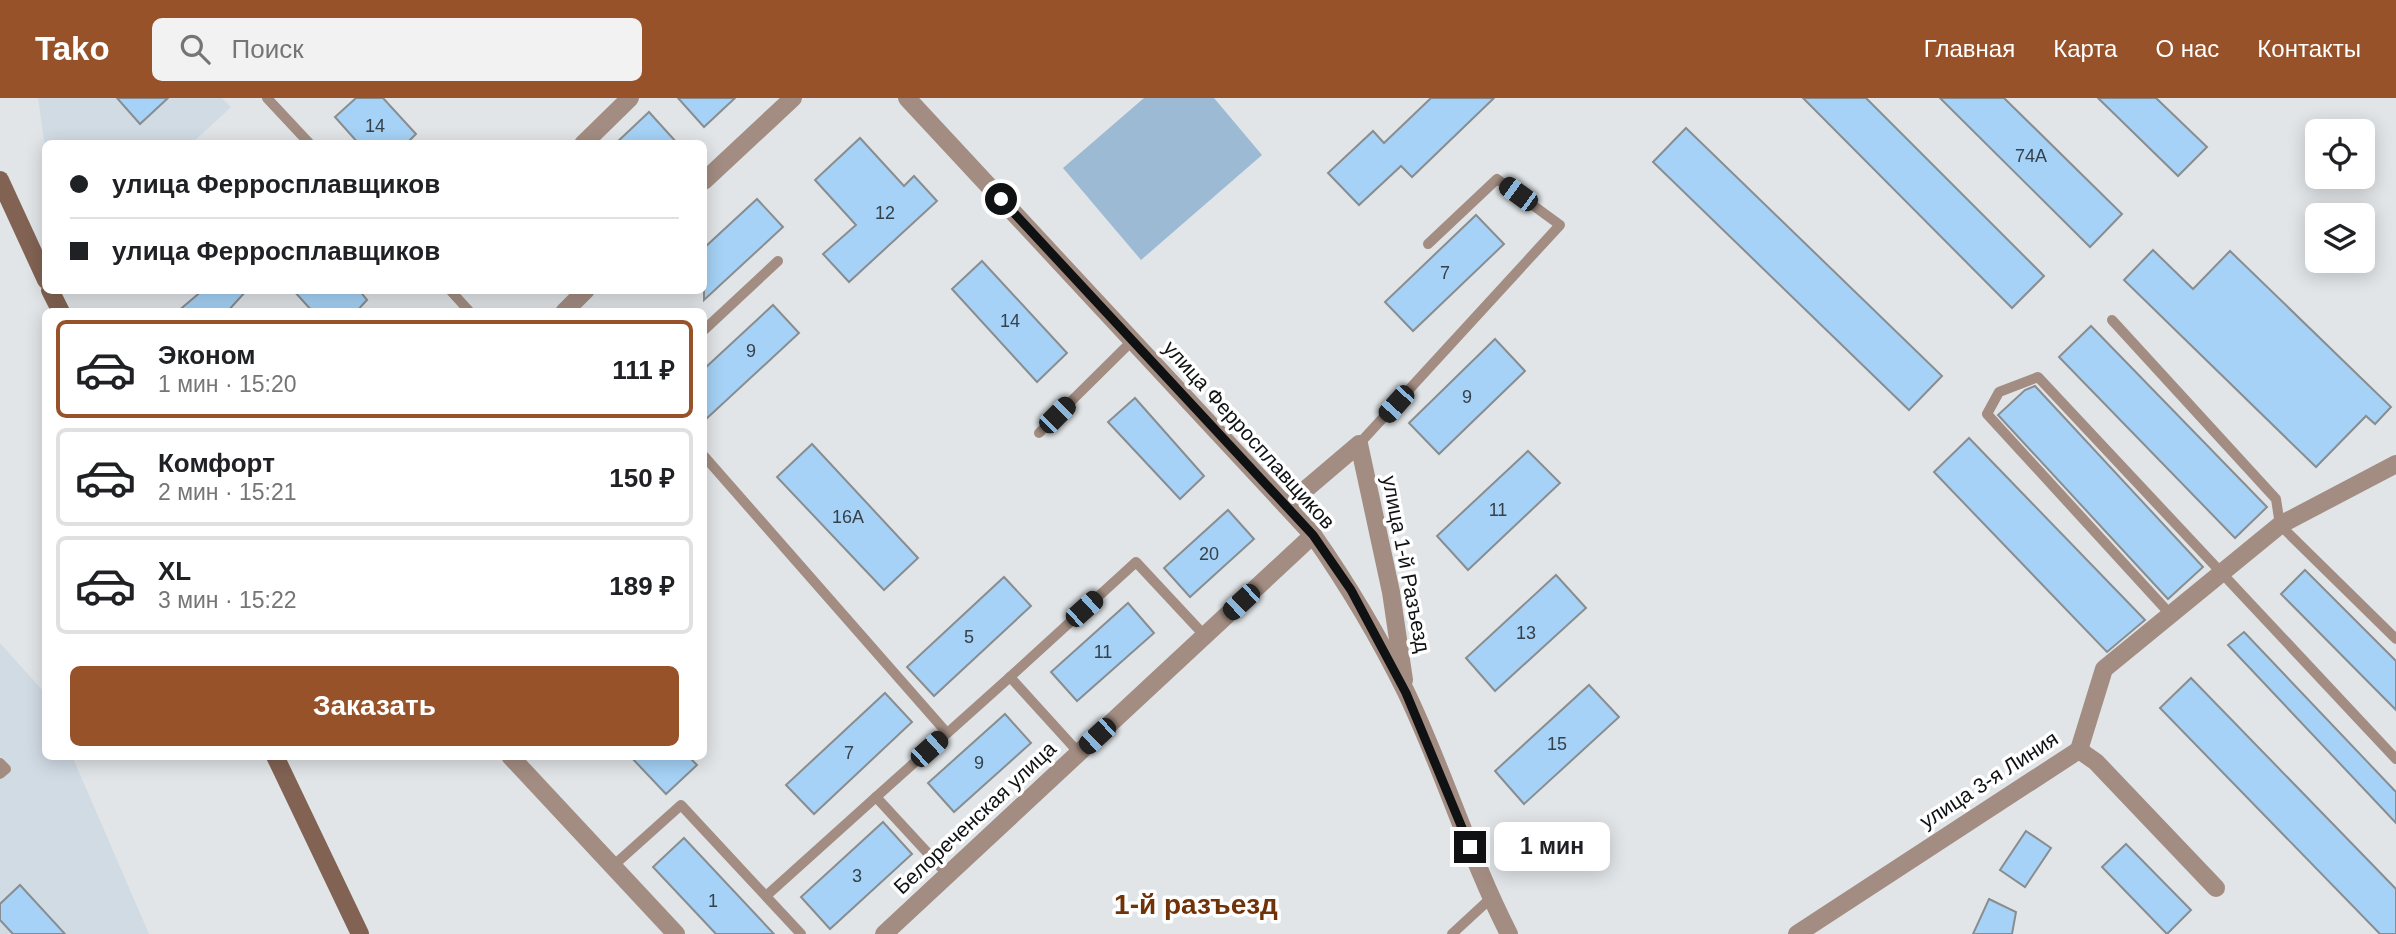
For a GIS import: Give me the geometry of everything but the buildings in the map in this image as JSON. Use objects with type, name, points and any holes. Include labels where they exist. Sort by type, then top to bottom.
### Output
[{"type":"main road","points":[[0,180],[42,271]]},
{"type":"main road","points":[[277,760],[360,934]]},
{"type":"street","points":[[587,140],[630,98]]},
{"type":"street","points":[[707,178],[793,98]]},
{"type":"street","name":"улица Ферросплавщиков","points":[[907,98],[1313,535],[1351,590],[1406,693],[1491,898],[1509,934]]},
{"type":"street","points":[[568,308],[582,294]]},
{"type":"street","points":[[1286,506],[1359,444]]},
{"type":"street","name":"улица 1-й Разъезд","points":[[1359,444],[1391,592],[1406,693]]},
{"type":"street","points":[[2079,750],[2104,669],[2280,525],[2396,464]]},
{"type":"street","name":"Белореченская улица","points":[[884,934],[1313,535]]},
{"type":"street","name":"улица 3-я Линия","points":[[1797,934],[2079,750],[2096,762],[2216,888]]},
{"type":"street","points":[[514,760],[676,934]]},
{"type":"lane","points":[[267,98],[306,140]]},
{"type":"lane","points":[[1359,444],[1560,225],[1497,179],[1428,244]]},
{"type":"lane","points":[[707,327],[778,261]]},
{"type":"lane","points":[[454,294],[466,308]]},
{"type":"lane","points":[[2112,320],[2276,499],[2280,525],[2396,639]]},
{"type":"lane","points":[[1039,433],[1132,341]]},
{"type":"lane","points":[[2171,615],[1987,414],[1999,392],[2038,377],[2396,759]]},
{"type":"lane","points":[[707,459],[947,733]]},
{"type":"lane","points":[[766,896],[1136,562],[1205,635]]},
{"type":"lane","points":[[1010,677],[1079,752]]},
{"type":"lane","points":[[0,763],[6,769],[0,774]]},
{"type":"lane","points":[[876,797],[948,874]]},
{"type":"lane","points":[[613,866],[681,805],[801,934]]},
{"type":"lane","points":[[1452,934],[1491,898]]},
{"type":"shaded area","points":[[38,98],[222,98],[231,107],[195,140],[44,140]]},
{"type":"shaded area","points":[[1144,98],[1214,98],[1262,155],[1141,260],[1063,168]]},
{"type":"shaded area","points":[[0,643],[42,690],[42,760],[74,760],[149,934],[0,934]]},
{"type":"district","name":"1-й разъезд","points":[[1196,904]]},
{"type":"route","points":[[1001,199],[1313,535],[1351,590],[1406,693],[1470,847]]}]
